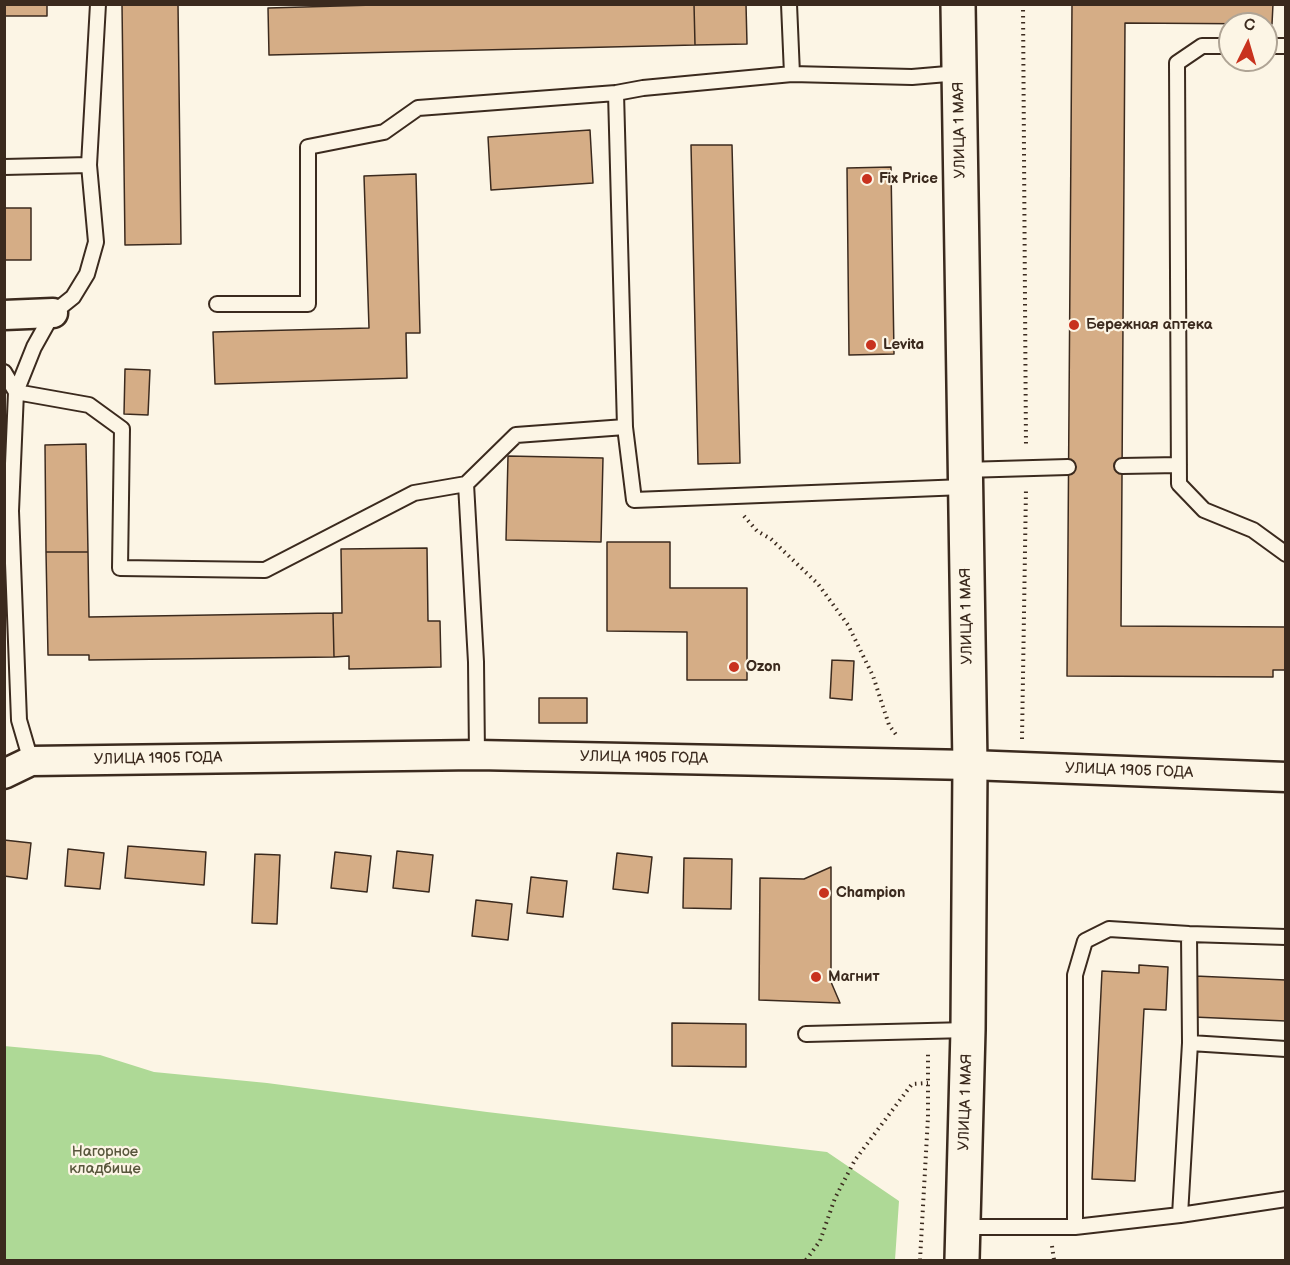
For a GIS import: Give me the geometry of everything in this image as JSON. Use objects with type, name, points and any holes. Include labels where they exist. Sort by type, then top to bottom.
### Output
[{"type":"main road","name":"УЛИЦА 1 МАЯ","points":[[958,4],[970,765],[968,1030],[962,1260]]},
{"type":"street","points":[[4,315],[53,312]]},
{"type":"street","name":"УЛИЦА 1905 ГОДА","points":[[4,774],[31,761],[477,755],[1021,766],[1286,777]]},
{"type":"lane","points":[[31,761],[19,720],[8,540],[16,392],[34,347],[53,312],[73,297],[87,273],[96,242],[89,165],[98,4]]},
{"type":"lane","points":[[789,4],[792,74]]},
{"type":"lane","points":[[1218,46],[1202,46],[1177,63],[1179,484],[1204,510],[1253,530],[1286,554]]},
{"type":"lane","points":[[217,304],[308,304],[308,147],[384,132],[418,108],[616,93],[643,88],[792,74],[912,77],[959,73]]},
{"type":"lane","points":[[616,93],[625,427],[634,500],[729,497],[964,478],[1026,468],[1068,467]]},
{"type":"lane","points":[[4,167],[89,165]]},
{"type":"lane","points":[[4,372],[16,392],[89,405],[122,429],[120,568],[265,570],[414,493],[466,484],[516,435],[625,427]]},
{"type":"lane","points":[[1122,466],[1179,465]]},
{"type":"lane","points":[[466,484],[476,662],[477,755]]},
{"type":"lane","points":[[1076,1227],[1075,975],[1085,941],[1109,929],[1286,937]]},
{"type":"lane","points":[[1180,1215],[1190,1043],[1189,934]]},
{"type":"lane","points":[[806,1034],[968,1030]]},
{"type":"lane","points":[[1190,1043],[1286,1049]]},
{"type":"lane","points":[[963,1227],[1076,1227],[1180,1215],[1286,1199]]},
{"type":"path","points":[[1021,766],[1026,468],[1023,4]]},
{"type":"path","points":[[729,497],[757,531],[771,539],[818,584],[848,625],[873,676],[889,725],[917,764]]},
{"type":"path","points":[[920,1260],[928,1083],[927,1031]]},
{"type":"path","points":[[806,1260],[820,1240],[835,1198],[855,1160],[912,1084],[928,1083]]},
{"type":"path","points":[[1051,1242],[1054,1260]]},
{"type":"green space","name":"Нагорное кладбище","points":[[4,1046],[100,1055],[154,1072],[267,1083],[487,1112],[827,1152],[899,1201],[895,1260],[5,1260]]},
{"type":"building","points":[[4,4],[47,4],[47,16],[4,16]]},
{"type":"building","points":[[122,4],[178,4],[181,244],[125,245]]},
{"type":"building","points":[[410,4],[694,4],[695,45],[269,55],[268,8]]},
{"type":"building","points":[[694,4],[746,4],[747,44],[695,45]]},
{"type":"building","points":[[1072,4],[1273,4],[1273,12],[1218,12],[1218,24],[1125,23],[1121,626],[1286,627],[1286,670],[1273,670],[1273,677],[1067,676]]},
{"type":"building","points":[[590,130],[593,183],[491,190],[488,137]]},
{"type":"building","points":[[691,145],[732,145],[740,463],[698,464]]},
{"type":"building","points":[[891,167],[894,354],[849,355],[847,168]]},
{"type":"building","points":[[416,174],[420,333],[406,333],[407,378],[215,384],[213,332],[369,328],[364,176]]},
{"type":"building","points":[[4,208],[31,208],[31,260],[4,260]]},
{"type":"building","points":[[125,369],[150,370],[148,415],[124,414]]},
{"type":"building","points":[[86,444],[88,552],[46,552],[45,445]]},
{"type":"building","points":[[508,456],[603,458],[601,542],[506,540]]},
{"type":"building","points":[[607,542],[670,542],[670,588],[747,588],[747,680],[687,680],[687,632],[607,631]]},
{"type":"building","points":[[427,548],[428,621],[440,621],[441,667],[349,669],[349,656],[334,657],[333,613],[342,613],[341,549]]},
{"type":"building","points":[[46,552],[88,552],[89,617],[333,613],[334,657],[89,660],[89,655],[48,655]]},
{"type":"building","points":[[832,660],[854,661],[852,700],[830,698]]},
{"type":"building","points":[[539,698],[587,698],[587,723],[539,723]]},
{"type":"building","points":[[4,840],[31,843],[27,879],[4,876]]},
{"type":"building","points":[[128,846],[206,852],[204,885],[125,878]]},
{"type":"building","points":[[68,849],[104,853],[100,889],[65,886]]},
{"type":"building","points":[[397,851],[433,855],[429,892],[393,888]]},
{"type":"building","points":[[335,852],[371,856],[367,892],[331,888]]},
{"type":"building","points":[[617,853],[652,857],[648,893],[613,889]]},
{"type":"building","points":[[255,854],[280,855],[277,924],[252,923]]},
{"type":"building","points":[[684,858],[732,859],[731,909],[683,908]]},
{"type":"building","points":[[831,867],[831,982],[840,1003],[759,1000],[760,878],[804,879]]},
{"type":"building","points":[[531,877],[567,881],[563,917],[527,913]]},
{"type":"building","points":[[476,900],[512,904],[508,940],[472,936]]},
{"type":"building","points":[[1139,965],[1168,967],[1166,1010],[1144,1009],[1135,1181],[1092,1179],[1102,971],[1139,973]]},
{"type":"building","points":[[1195,976],[1286,980],[1286,1021],[1193,1017]]},
{"type":"building","points":[[672,1023],[746,1024],[746,1067],[672,1066]]},
{"type":"place","name":"Fix Price","points":[[867,179]]},
{"type":"place","name":"Бережная аптека","points":[[1074,325]]},
{"type":"place","name":"Levita","points":[[871,345]]},
{"type":"place","name":"Ozon","points":[[734,667]]},
{"type":"place","name":"Champion","points":[[824,893]]},
{"type":"place","name":"Магнит","points":[[816,977]]}]
